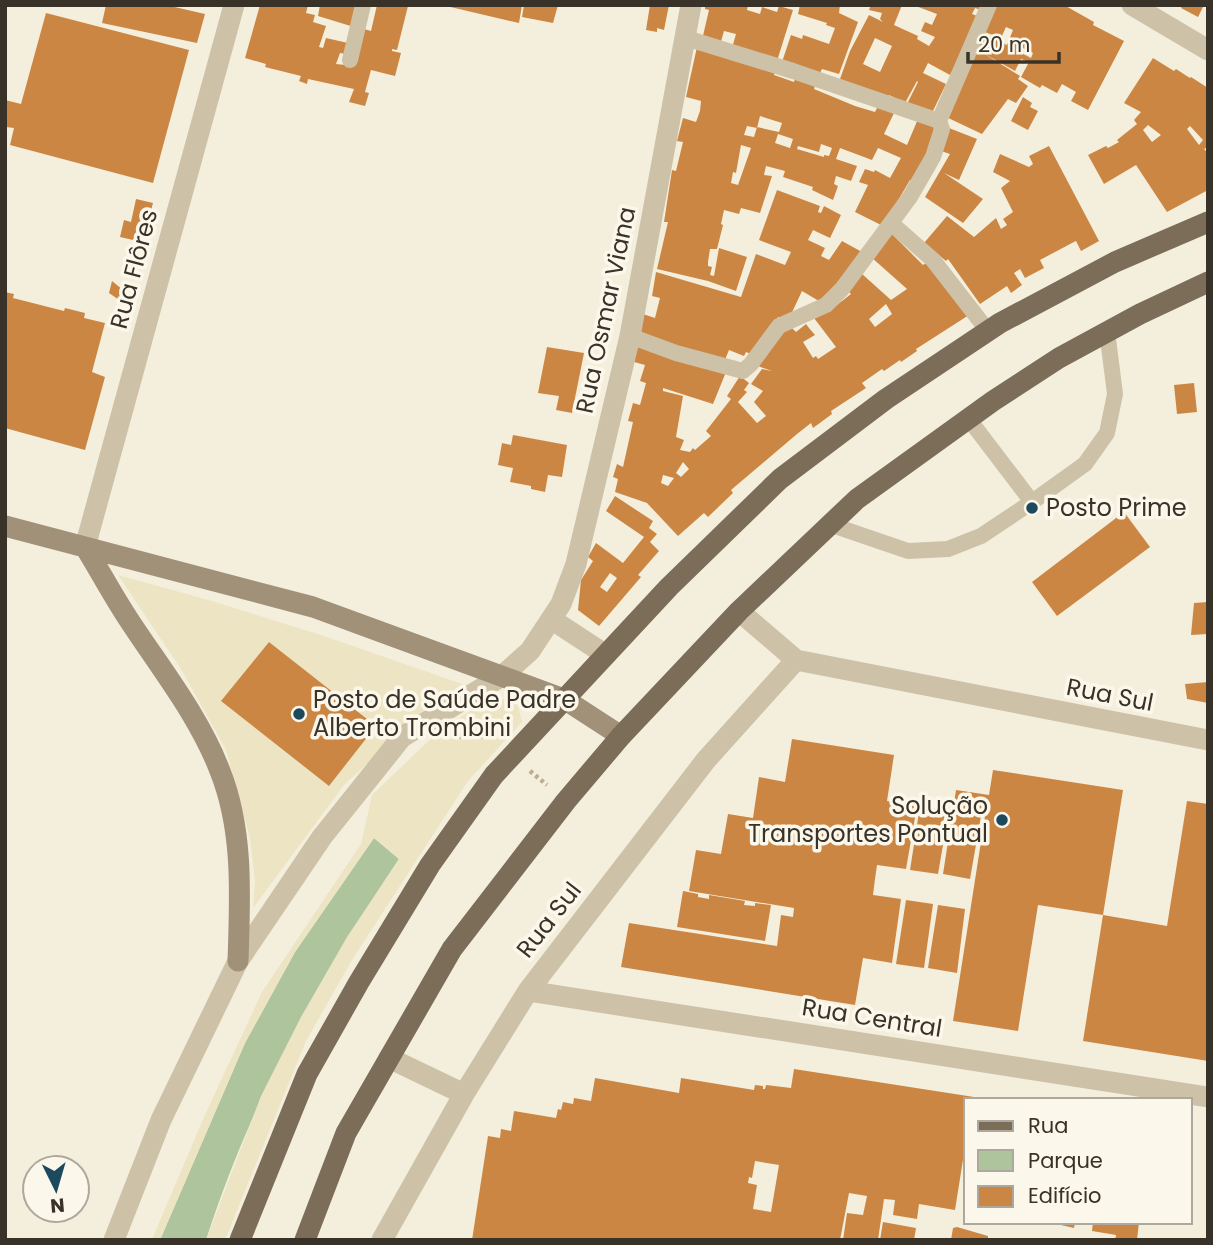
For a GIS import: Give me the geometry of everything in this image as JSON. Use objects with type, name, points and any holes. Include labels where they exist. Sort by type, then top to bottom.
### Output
[{"type":"main road","points":[[240,1240],[307,1074],[430,865],[494,775],[669,587],[780,479],[886,399],[988,331],[1115,262],[1208,222]]},
{"type":"main road","points":[[305,1240],[346,1133],[452,948],[566,801],[621,737],[739,611],[857,499],[968,418],[1059,358],[1107,331],[1208,282]]},
{"type":"main road","points":[[5,526],[313,607],[564,699],[621,737]]},
{"type":"main road","points":[[85,547],[129,620],[198,724],[220,771],[230,802],[239,865],[238,961]]},
{"type":"street","name":"Rua Flôres","points":[[85,547],[234,5]]},
{"type":"street","name":"Rua Osmar Viana","points":[[114,1240],[161,1121],[238,961],[322,837],[402,737],[502,676],[530,651],[561,604],[576,564],[630,336],[691,5]]},
{"type":"street","points":[[1132,5],[1208,50]]},
{"type":"street","name":"Rua Sul","points":[[739,611],[796,660],[1208,740]]},
{"type":"street","points":[[551,619],[606,655]]},
{"type":"street","name":"Rua Sul","points":[[382,1240],[464,1094],[528,991],[706,760],[796,660]]},
{"type":"street","name":"Rua Central","points":[[528,991],[1208,1097]]},
{"type":"street","points":[[389,1058],[464,1094]]},
{"type":"lane","points":[[350,60],[363,5]]},
{"type":"lane","points":[[630,336],[676,353],[743,371],[779,326],[825,305],[842,289],[910,197],[933,157],[942,129],[939,121],[989,5]]},
{"type":"lane","points":[[686,38],[939,121]]},
{"type":"lane","points":[[891,223],[933,260],[988,331]]},
{"type":"lane","points":[[828,524],[908,551],[948,549],[981,536],[1032,502],[1085,464],[1107,433],[1115,394],[1107,331]]},
{"type":"lane","points":[[968,418],[1032,502]]},
{"type":"path","points":[[448,738],[490,736]]},
{"type":"path","points":[[530,771],[548,786]]},
{"type":"green space","points":[[374,838],[399,859],[341,950],[289,1042],[244,1138],[206,1240],[160,1240],[245,1043],[295,952]]},
{"type":"shaded area","points":[[118,575],[324,636],[468,686],[426,709],[344,785],[253,908],[255,881],[250,838],[226,750],[181,669]],"holes":[[[269,642],[376,726],[329,786],[222,701]]]},
{"type":"shaded area","points":[[499,699],[511,700],[518,706],[522,722],[468,781],[352,960],[306,1041],[225,1240],[206,1240],[261,1096],[301,1017],[347,937],[399,859],[374,838],[295,952],[245,1043],[160,1240],[148,1240],[153,1237],[204,1117],[262,992],[361,844],[372,795],[440,730],[483,703]]},
{"type":"building","points":[[106,5],[166,5],[205,14],[197,43],[102,23]]},
{"type":"building","points":[[260,5],[308,5],[306,13],[315,15],[313,22],[326,26],[319,47],[323,48],[326,38],[348,43],[346,54],[340,53],[336,64],[355,66],[364,29],[371,31],[377,5],[408,6],[397,50],[392,49],[401,53],[395,76],[371,70],[365,92],[369,93],[365,106],[349,102],[354,89],[308,79],[307,84],[299,81],[301,76],[265,67],[266,64],[245,58]]},
{"type":"building","points":[[320,5],[359,5],[354,27],[318,16]]},
{"type":"building","points":[[442,5],[522,5],[519,23]]},
{"type":"building","points":[[524,5],[558,5],[553,23],[522,17]]},
{"type":"building","points":[[650,5],[669,5],[664,30],[646,30]]},
{"type":"building","points":[[705,5],[748,5],[747,10],[760,14],[762,7],[777,12],[779,6],[793,10],[777,61],[732,48],[736,34],[724,31],[720,45],[702,40],[709,10],[705,9]]},
{"type":"building","points":[[800,5],[840,5],[839,13],[858,22],[839,74],[822,69],[819,75],[782,62],[791,35],[802,39],[803,35],[829,44],[835,28],[798,14]]},
{"type":"building","points":[[871,5],[902,5],[894,25],[918,36],[917,39],[929,46],[935,37],[921,31],[925,22],[932,25],[937,14],[913,5],[983,5],[981,10],[975,8],[972,14],[980,17],[950,75],[928,63],[923,73],[946,84],[931,115],[907,104],[917,81],[905,103],[840,79],[850,51],[869,15],[883,22],[880,19],[882,13],[869,10]],"holes":[[[875,38],[892,46],[880,72],[863,64]]]},
{"type":"building","points":[[994,5],[1064,5],[1094,22],[1093,25],[1124,41],[1088,110],[1071,101],[1076,92],[1062,84],[1057,93],[1042,85],[1040,88],[1021,77],[1029,62],[1021,59],[1015,71],[983,53],[1020,76],[1018,79],[1028,86],[1016,103],[1008,99],[982,134],[944,116],[985,34],[1007,45],[1013,30],[1006,27],[1001,38],[982,31]],"holes":[[[1019,46],[1033,53],[1031,58],[1016,50]]]},
{"type":"building","points":[[1183,5],[1204,5],[1198,17],[1181,8]]},
{"type":"building","points":[[46,13],[189,50],[153,183],[10,145],[14,128],[6,127],[5,100],[21,104]]},
{"type":"building","points":[[697,47],[776,68],[774,75],[794,82],[796,76],[816,82],[814,89],[855,106],[875,112],[878,106],[894,113],[884,134],[907,145],[918,119],[939,127],[916,182],[910,180],[883,226],[855,212],[868,185],[859,182],[865,169],[875,170],[890,178],[901,158],[878,148],[872,160],[840,148],[836,159],[857,166],[851,181],[836,176],[834,184],[838,186],[833,200],[812,190],[813,187],[783,177],[785,171],[766,166],[764,175],[772,176],[760,213],[741,208],[739,214],[724,210],[717,249],[710,249],[708,266],[712,267],[710,275],[714,276],[719,248],[747,257],[736,291],[708,281],[657,269],[668,222],[664,222],[672,170],[676,171],[683,142],[677,141],[683,118],[696,122],[701,101],[686,97]],"holes":[[[760,116],[782,123],[779,132],[757,127]],[[747,126],[757,128],[754,137],[744,135]],[[778,134],[793,139],[790,148],[775,143]],[[821,144],[832,148],[829,156],[824,157],[797,149],[798,146],[819,152]],[[741,145],[751,148],[738,185],[731,183],[733,172],[736,173]]]},
{"type":"building","points":[[1153,58],[1208,88],[1208,147],[1204,149],[1208,153],[1208,190],[1167,212],[1136,165],[1104,184],[1088,155],[1119,142],[1117,140],[1137,124],[1134,120],[1141,112],[1124,103]],"holes":[[[1148,125],[1161,135],[1152,142],[1143,130]],[[1190,126],[1203,140],[1199,145],[1187,129]]]},
{"type":"building","points":[[1023,97],[1032,103],[1030,107],[1038,111],[1028,130],[1011,121]]},
{"type":"building","points":[[949,128],[977,139],[959,180],[944,173],[983,199],[963,223],[925,197],[950,154],[941,151]]},
{"type":"building","points":[[1049,146],[1099,241],[1081,251],[1076,241],[1072,243],[1040,260],[1044,268],[1025,278],[1020,269],[1014,273],[1022,285],[1011,293],[1007,286],[980,304],[948,259],[946,261],[924,243],[947,216],[974,237],[996,218],[1001,229],[1007,225],[1003,219],[1013,212],[1001,188],[1010,181],[993,172],[1000,154],[1029,167],[1033,164],[1029,156]]},
{"type":"building","points":[[777,190],[820,206],[818,212],[821,213],[824,206],[841,215],[830,238],[813,230],[808,240],[825,248],[821,256],[829,260],[842,241],[862,252],[824,304],[802,291],[788,321],[778,317],[761,349],[753,355],[746,352],[744,356],[729,350],[724,362],[637,339],[643,314],[655,318],[660,298],[652,296],[656,272],[741,297],[756,254],[785,265],[791,252],[759,240]]},
{"type":"building","points":[[136,199],[153,203],[142,242],[120,237],[124,220],[131,222]]},
{"type":"building","points":[[890,232],[923,265],[930,260],[969,315],[916,349],[917,351],[901,362],[900,360],[884,371],[882,369],[862,383],[866,388],[831,411],[832,414],[813,428],[811,423],[797,434],[731,490],[733,493],[708,517],[704,513],[678,536],[647,503],[615,492],[618,479],[613,477],[617,464],[623,467],[633,422],[628,421],[633,403],[640,405],[646,383],[640,381],[645,365],[634,362],[637,345],[726,372],[713,404],[663,388],[663,391],[683,396],[676,437],[684,440],[680,450],[690,452],[711,436],[706,431],[731,399],[727,396],[740,376],[749,383],[744,390],[747,392],[738,402],[757,423],[766,416],[754,402],[763,391],[751,384],[762,369],[772,371],[755,365],[787,323],[796,332],[806,324],[815,335],[803,342],[813,358],[816,356],[818,359],[836,347],[814,318],[851,294],[847,290],[861,273],[891,300],[907,289],[871,257]],"holes":[[[886,304],[892,314],[875,327],[869,319]],[[683,462],[689,469],[681,477],[676,473]],[[663,475],[674,478],[668,486],[661,483]]]},
{"type":"building","points":[[112,281],[128,294],[125,304],[109,293]]},
{"type":"building","points":[[5,292],[14,294],[13,298],[64,311],[65,308],[85,313],[84,318],[105,323],[92,372],[105,377],[85,450],[5,428]]},
{"type":"building","points":[[547,347],[584,353],[572,413],[556,410],[559,396],[538,393]]},
{"type":"building","points":[[1194,383],[1197,412],[1177,414],[1174,385]]},
{"type":"building","points":[[513,435],[567,445],[562,477],[548,475],[545,492],[510,482],[513,468],[498,465],[502,443],[511,445]]},
{"type":"building","points":[[615,496],[653,521],[649,528],[657,534],[650,542],[659,551],[638,575],[641,577],[599,626],[578,610],[581,580],[593,561],[588,557],[596,543],[623,563],[644,537],[606,511]],"holes":[[[610,573],[617,578],[607,592],[600,587]]]},
{"type":"building","points":[[1124,512],[1150,547],[1057,616],[1032,582]]},
{"type":"building","points":[[1208,602],[1208,634],[1191,635],[1194,603]]},
{"type":"building","name":"Posto de Saúde Padre Alberto Trombini","points":[[269,642],[376,726],[329,786],[221,701]]},
{"type":"building","points":[[1208,682],[1208,703],[1187,699],[1185,684]]},
{"type":"building","points":[[792,739],[894,755],[887,801],[917,806],[906,869],[877,865],[873,895],[901,899],[892,963],[863,958],[855,1005],[621,967],[629,923],[777,946],[781,915],[793,917],[794,908],[689,891],[696,850],[721,854],[728,814],[753,818],[759,777],[785,782]]},
{"type":"building","points":[[993,770],[1123,790],[1103,915],[1038,905],[1018,1031],[953,1021],[985,816],[981,816],[970,879],[943,874],[956,790],[989,795]]},
{"type":"building","points":[[1187,801],[1208,804],[1208,1061],[1083,1041],[1103,915],[1167,926]]},
{"type":"building","points":[[920,806],[949,810],[938,874],[910,870]]},
{"type":"building","points":[[683,891],[709,899],[709,895],[745,901],[744,905],[771,905],[765,941],[677,927]]},
{"type":"building","points":[[906,900],[933,904],[924,968],[896,964]]},
{"type":"building","points":[[938,905],[965,909],[957,973],[928,968]]},
{"type":"building","points":[[794,1069],[974,1097],[964,1098],[964,1154],[955,1210],[919,1204],[917,1219],[893,1215],[895,1200],[884,1199],[878,1240],[843,1240],[847,1213],[863,1215],[867,1196],[849,1193],[840,1240],[472,1240],[488,1136],[500,1138],[501,1129],[511,1131],[514,1111],[556,1118],[563,1102],[573,1104],[574,1098],[591,1101],[595,1078],[679,1093],[681,1078],[754,1090],[755,1085],[765,1089],[766,1085],[791,1088]],"holes":[[[755,1161],[779,1165],[771,1212],[753,1209],[757,1185],[748,1183],[749,1177],[752,1178]]]},
{"type":"building","points":[[883,1222],[916,1228],[914,1240],[880,1240]]},
{"type":"building","points":[[1057,1224],[1075,1224],[1074,1228]]},
{"type":"building","points":[[1093,1224],[1139,1224],[1137,1240],[1115,1240],[1116,1235],[1092,1231]]},
{"type":"building","points":[[953,1228],[988,1236],[988,1240],[951,1240]]},
{"type":"place","name":"Posto Prime","points":[[1032,508]]},
{"type":"place","name":"Posto de Saúde Padre Alberto Trombini","points":[[299,714]]},
{"type":"place","name":"Solução Transportes Pontual","points":[[1002,820]]}]
